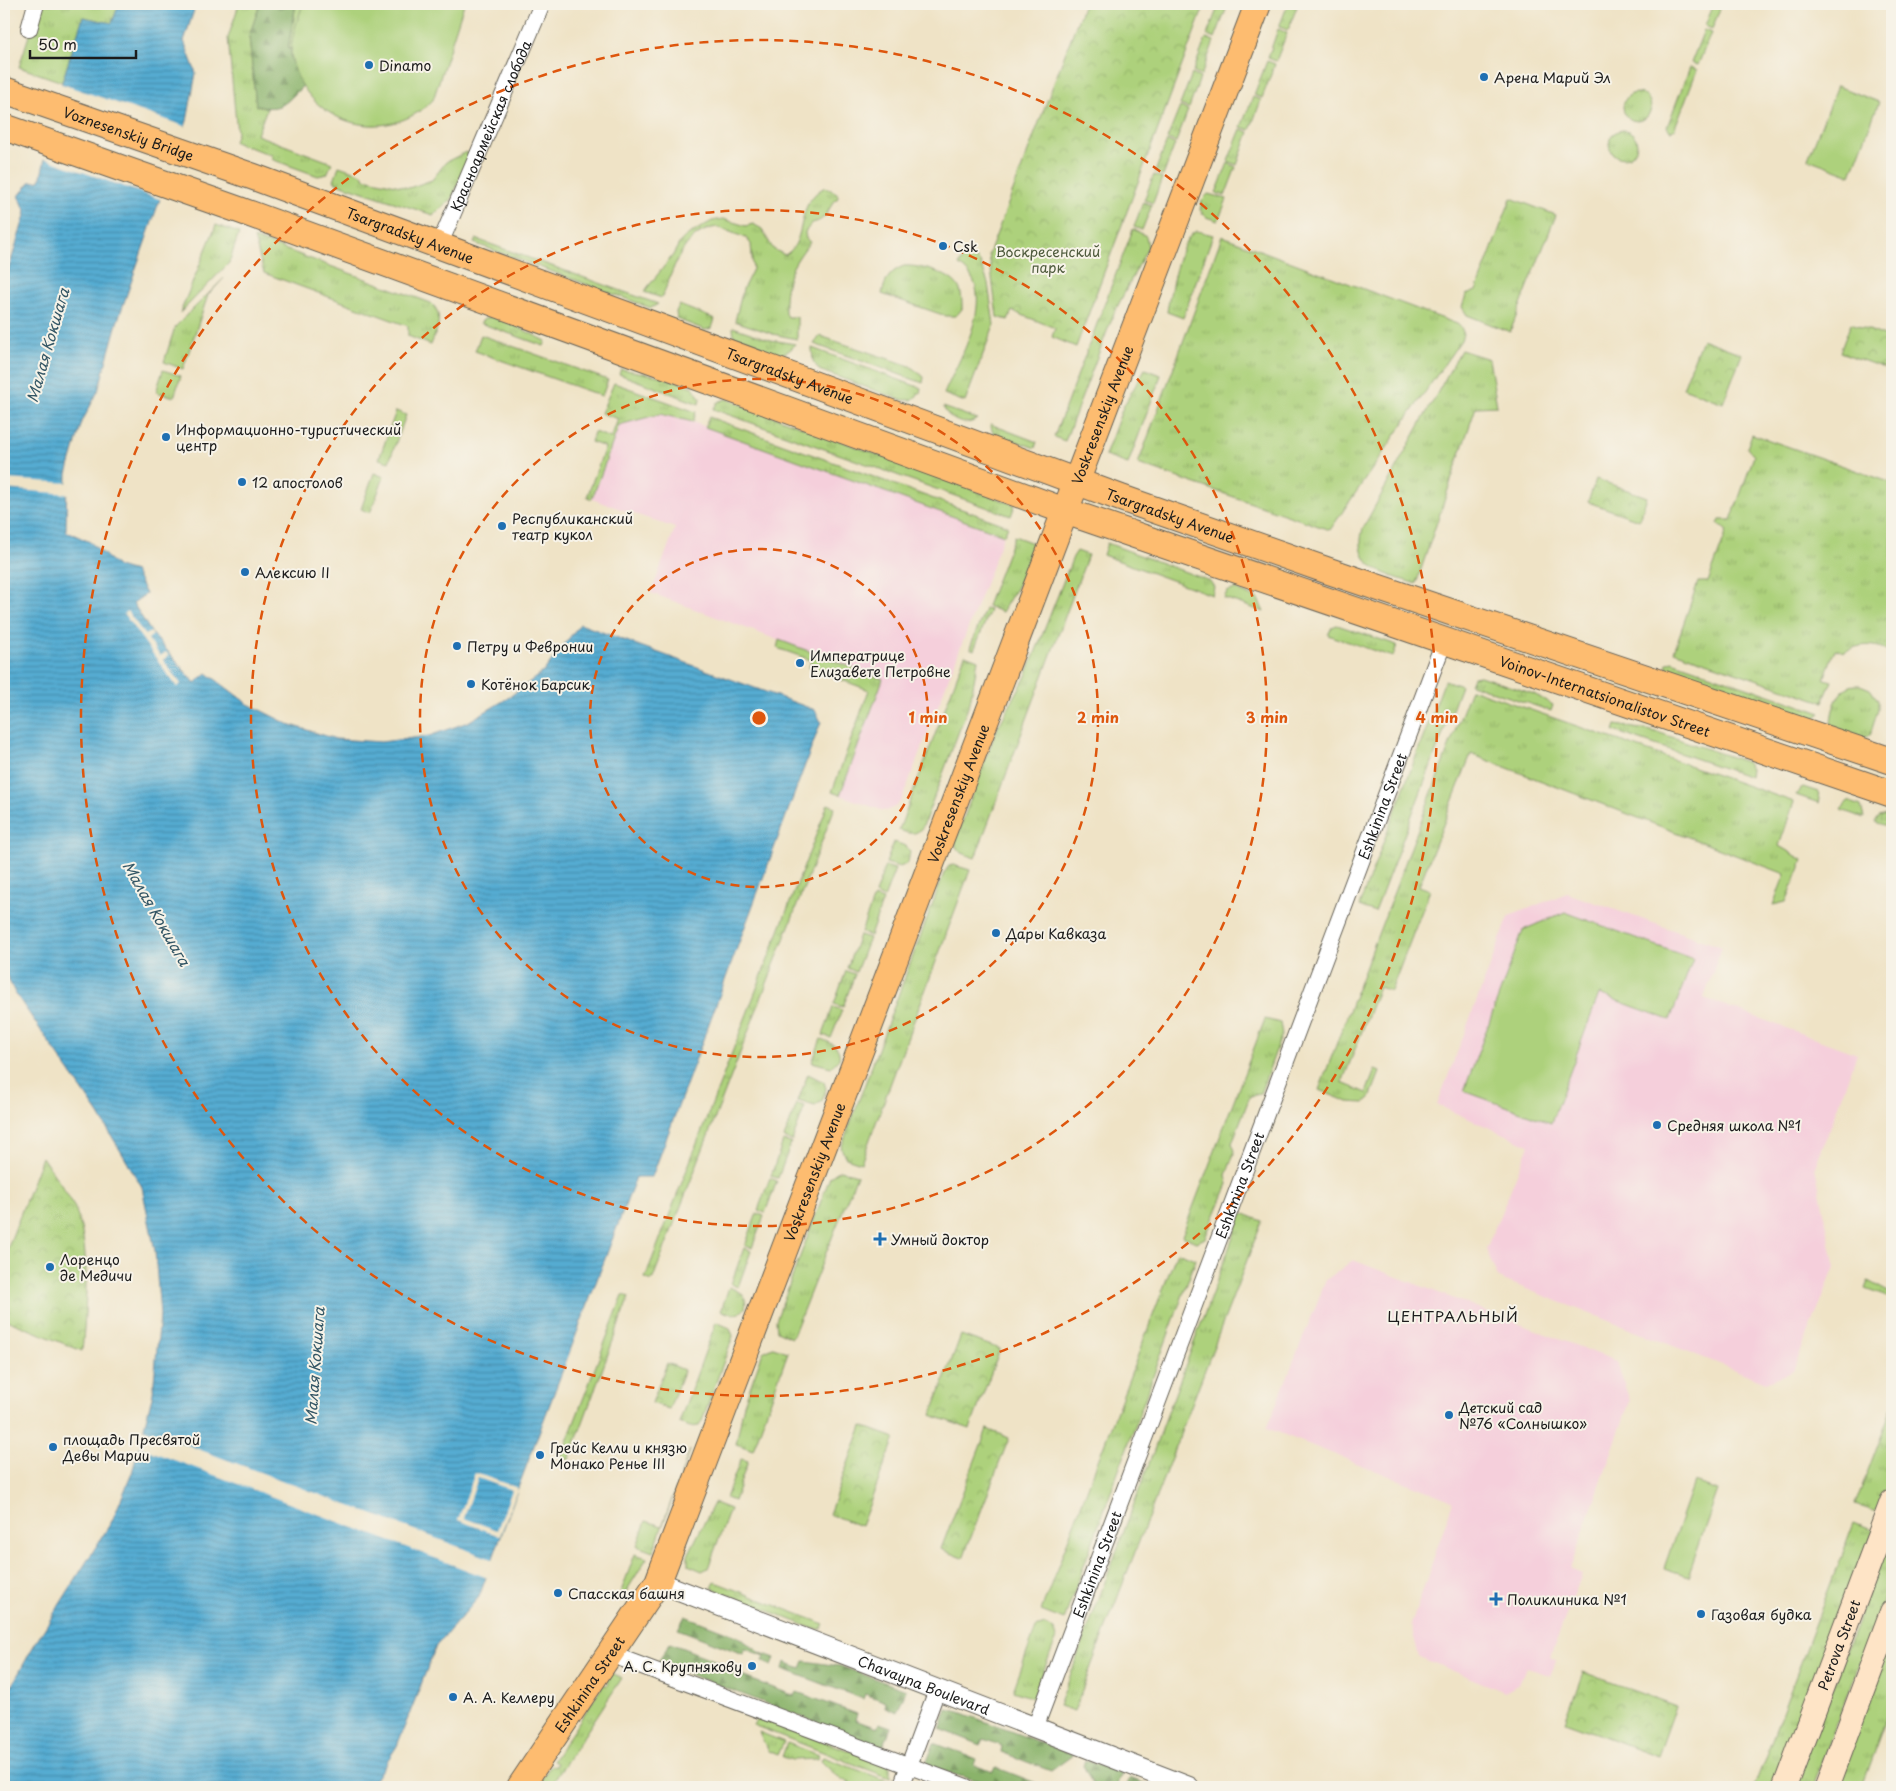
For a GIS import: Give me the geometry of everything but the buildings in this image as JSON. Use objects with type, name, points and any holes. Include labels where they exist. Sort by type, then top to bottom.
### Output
[{"type":"main road","name":"Voskresenskiy Avenue","points":[[658,1582],[1258,4]]},
{"type":"main road","name":"Voznesenskiy Bridge","points":[[4,90],[254,177]]},
{"type":"main road","points":[[4,127],[242,211],[1065,511]]},
{"type":"main road","name":"Tsargradsky Avenue","points":[[254,177],[1076,482],[1326,570],[1892,762]]},
{"type":"main road","name":"Voinov-Internatsionalistov Street","points":[[1065,511],[1892,794]]},
{"type":"main road","name":"Petrova Street","points":[[1785,1787],[1892,1502]]},
{"type":"main road","name":"Eshkinina Street","points":[[520,1787],[658,1582]]},
{"type":"main road","points":[[1827,1787],[1892,1612]]},
{"type":"street","points":[[28,29],[36,4]]},
{"type":"street","name":"Красноармейская слобода","points":[[439,246],[542,4]]},
{"type":"street","name":"Eshkinina Street","points":[[1035,1728],[1444,641]]},
{"type":"street","name":"Chavayna Boulevard","points":[[658,1582],[1189,1787]]},
{"type":"street","points":[[610,1654],[966,1787]]},
{"type":"street","points":[[901,1787],[937,1690]]},
{"type":"shaded area","points":[[660,414],[679,417],[1004,535],[902,799],[897,806],[886,811],[840,795],[883,679],[651,593],[675,528],[592,499],[619,425]]},
{"type":"shaded area","name":"Средняя школа №1","points":[[1567,893],[1722,947],[1704,998],[1857,1054],[1815,1167],[1835,1267],[1793,1371],[1766,1382],[1498,1278],[1486,1249],[1529,1145],[1437,1105],[1509,916]]},
{"type":"shaded area","name":"Детский сад №76 «Солнышко»","points":[[1353,1260],[1616,1361],[1630,1401],[1570,1569],[1582,1574],[1550,1657],[1556,1660],[1550,1676],[1526,1667],[1519,1684],[1505,1692],[1419,1657],[1411,1625],[1453,1501],[1267,1428],[1326,1280]]},
{"type":"green space","points":[[39,4],[119,4],[112,23],[83,17],[62,82],[19,67]]},
{"type":"green space","points":[[239,4],[260,4],[249,37],[256,106],[267,108],[257,135],[332,163],[327,174],[318,176],[271,159],[272,155],[234,142],[237,133],[228,38]]},
{"type":"green space","points":[[260,4],[296,4],[288,48],[291,49],[291,58],[303,86],[287,102],[272,108],[256,106],[249,36]]},
{"type":"green space","points":[[296,4],[303,4],[291,49],[288,49]]},
{"type":"green space","name":"Dinamo","points":[[303,4],[464,4],[433,100],[414,114],[394,123],[372,125],[351,122],[331,114],[314,100],[300,82],[292,60],[292,39]]},
{"type":"green space","name":"Воскресенский парк","points":[[1084,4],[1205,4],[1076,347],[1052,337],[1055,328],[1012,311],[1008,320],[997,317],[989,254]]},
{"type":"green space","points":[[1288,4],[1298,4],[1288,30],[1279,27]]},
{"type":"green space","points":[[1714,4],[1722,4],[1712,29],[1705,26]]},
{"type":"green space","points":[[1218,7],[1226,10],[1215,38],[1207,35]]},
{"type":"green space","points":[[1278,29],[1287,33],[1276,61],[1268,58]]},
{"type":"green space","points":[[1704,30],[1711,33],[1698,65],[1691,63]]},
{"type":"green space","points":[[1206,38],[1214,41],[1201,76],[1193,72]]},
{"type":"green space","points":[[1267,61],[1275,64],[1262,98],[1254,95]]},
{"type":"green space","points":[[1690,67],[1697,70],[1674,130],[1670,131],[1667,127]]},
{"type":"green space","points":[[1192,74],[1200,78],[1189,108],[1180,105]]},
{"type":"green space","points":[[1837,86],[1879,102],[1851,175],[1808,159]]},
{"type":"green space","points":[[1637,93],[1647,97],[1651,107],[1647,117],[1637,121],[1627,117],[1623,107],[1627,97]]},
{"type":"green space","points":[[1253,97],[1261,100],[1250,130],[1241,127]]},
{"type":"green space","points":[[1180,107],[1188,110],[1176,142],[1167,139]]},
{"type":"green space","points":[[1241,129],[1249,132],[1237,165],[1228,161]]},
{"type":"green space","points":[[1623,130],[1633,134],[1637,144],[1633,154],[1623,158],[1613,154],[1609,144],[1613,134]]},
{"type":"green space","points":[[1167,141],[1175,144],[1163,176],[1155,172]]},
{"type":"green space","points":[[466,152],[470,155],[451,200],[433,215],[336,183],[334,180],[339,166],[362,174],[364,178],[409,188],[432,180],[446,162]]},
{"type":"green space","points":[[1228,163],[1236,167],[1225,196],[1216,193]]},
{"type":"green space","points":[[1154,175],[1162,178],[1153,203],[1144,200]]},
{"type":"green space","points":[[825,187],[837,193],[838,198],[825,216],[812,223],[805,232],[806,239],[810,242],[793,267],[787,283],[785,314],[788,317],[797,317],[797,339],[773,334],[735,321],[743,289],[753,269],[751,244],[746,238],[717,227],[705,230],[687,244],[680,254],[662,298],[644,292],[673,255],[680,242],[686,236],[712,221],[723,219],[746,226],[753,224],[762,229],[773,249],[785,255],[797,241],[809,203],[815,194]]},
{"type":"green space","points":[[1208,194],[1227,199],[1218,221],[1206,217],[1200,210],[1202,200]]},
{"type":"green space","points":[[1511,198],[1556,215],[1510,332],[1467,315],[1462,307],[1466,295],[1476,291]]},
{"type":"green space","points":[[1143,202],[1152,205],[1142,230],[1134,227]]},
{"type":"green space","points":[[216,225],[239,233],[229,263],[180,313]]},
{"type":"green space","points":[[1133,229],[1146,236],[1148,247],[1114,313],[1065,441],[1054,437]]},
{"type":"green space","points":[[1197,231],[1213,235],[1183,318],[1167,312],[1180,255],[1191,235]]},
{"type":"green space","points":[[1222,236],[1457,324],[1462,329],[1461,340],[1330,530],[1138,464]]},
{"type":"green space","points":[[254,238],[431,303],[438,313],[438,323],[431,345],[408,336],[408,326],[264,273]]},
{"type":"green space","points":[[476,239],[658,304],[651,308],[474,243]]},
{"type":"green space","points":[[966,250],[980,262],[988,283],[994,325],[965,402],[944,394],[973,327],[977,309],[977,292],[971,277],[959,265]]},
{"type":"green space","points":[[904,266],[933,271],[954,281],[960,291],[962,309],[956,316],[946,316],[882,294],[889,277]]},
{"type":"green space","points":[[224,278],[208,295],[183,369],[164,362],[175,327]]},
{"type":"green space","points":[[679,305],[715,319],[712,328],[705,330],[677,319],[676,312]]},
{"type":"green space","points":[[491,317],[510,323],[546,341],[544,346],[480,323],[484,319]]},
{"type":"green space","points":[[1851,323],[1892,339],[1892,371],[1840,352]]},
{"type":"green space","points":[[733,327],[771,340],[795,344],[790,350],[783,353],[776,354],[760,351],[734,338]]},
{"type":"green space","points":[[481,335],[608,380],[602,396],[475,351]]},
{"type":"green space","points":[[820,336],[910,366],[924,377],[923,383],[814,344]]},
{"type":"green space","points":[[1702,339],[1742,354],[1723,403],[1683,388]]},
{"type":"green space","points":[[812,348],[921,388],[920,393],[912,400],[901,400],[819,370],[813,361]]},
{"type":"green space","points":[[1461,350],[1489,359],[1497,406],[1476,407],[1416,584],[1383,573],[1367,561],[1362,553],[1363,528]]},
{"type":"green space","points":[[621,369],[665,377],[693,387],[700,398],[699,404],[619,374]]},
{"type":"green space","points":[[1145,369],[1161,375],[1128,464],[1105,456],[1123,407]]},
{"type":"green space","points":[[163,370],[181,376],[174,397],[156,392]]},
{"type":"green space","points":[[614,383],[696,412],[693,422],[660,414],[619,425],[592,499],[587,497],[605,447],[591,442],[594,432],[611,438],[618,419],[601,413]]},
{"type":"green space","points":[[726,399],[1015,505],[1011,516],[713,409],[718,402]]},
{"type":"green space","points":[[943,407],[977,419],[972,422],[963,423],[949,416]]},
{"type":"green space","points":[[396,411],[406,415],[389,462],[379,459]]},
{"type":"green space","points":[[709,417],[1008,526],[1004,535],[705,427]]},
{"type":"green space","points":[[990,424],[1037,442],[1035,448],[993,433]]},
{"type":"green space","points":[[1752,434],[1892,483],[1892,653],[1880,647],[1868,645],[1844,652],[1835,649],[1824,679],[1832,681],[1823,702],[1674,651],[1698,582],[1708,582],[1727,531],[1718,524],[1720,520],[1731,520],[1754,456],[1747,448]]},
{"type":"green space","points":[[374,473],[384,477],[370,513],[361,509]]},
{"type":"green space","points":[[1596,479],[1647,497],[1639,520],[1588,502]]},
{"type":"green space","points":[[1014,536],[1033,543],[1032,552],[1021,579],[1002,612],[987,606]]},
{"type":"green space","points":[[1107,543],[1210,581],[1214,587],[1212,595],[1103,555]]},
{"type":"green space","points":[[1077,551],[1088,555],[975,858],[958,850],[956,839],[996,731],[1026,676]]},
{"type":"green space","points":[[1235,589],[1258,599],[1264,612],[1224,598],[1227,592]]},
{"type":"green space","points":[[985,609],[990,610],[974,650],[970,648]]},
{"type":"green space","points":[[1337,625],[1397,645],[1393,657],[1328,635],[1332,627]]},
{"type":"green space","points":[[779,640],[883,679],[840,795],[832,792],[869,690],[809,668],[811,660],[777,648]]},
{"type":"green space","points":[[965,655],[978,660],[970,702],[923,826],[915,833],[899,830]]},
{"type":"green space","points":[[1672,661],[1821,713],[1809,723],[1672,676],[1666,664]]},
{"type":"green space","points":[[1480,676],[1534,694],[1553,705],[1551,711],[1470,684],[1473,677]]},
{"type":"green space","points":[[1445,680],[1461,686],[1375,912],[1359,906]]},
{"type":"green space","points":[[1860,685],[1870,689],[1878,700],[1878,710],[1870,735],[1860,739],[1832,730],[1831,719],[1836,701],[1843,690],[1849,686]]},
{"type":"green space","points":[[1471,689],[1794,802],[1779,846],[1803,860],[1786,902],[1773,905],[1785,874],[1471,754],[1419,886],[1430,890],[1391,991],[1379,987],[1342,1083],[1366,1093],[1375,1070],[1380,1072],[1370,1098],[1364,1103],[1348,1102],[1319,1090]]},
{"type":"green space","points":[[1616,725],[1657,732],[1746,762],[1751,769],[1750,777],[1614,731]]},
{"type":"green space","points":[[1803,787],[1818,792],[1819,803],[1796,795]]},
{"type":"green space","points":[[1848,801],[1861,806],[1864,818],[1841,810]]},
{"type":"green space","points":[[828,804],[835,807],[652,1281],[645,1278]]},
{"type":"green space","points":[[1887,814],[1892,817],[1892,828],[1875,822],[1879,816]]},
{"type":"green space","points":[[894,842],[906,846],[910,851],[908,863],[900,867],[886,863]]},
{"type":"green space","points":[[953,865],[970,870],[861,1163],[846,1158],[841,1148],[944,873],[949,866]]},
{"type":"green space","points":[[885,866],[895,869],[884,898],[875,894]]},
{"type":"green space","points":[[874,897],[883,900],[870,936],[861,932]]},
{"type":"green space","points":[[1565,912],[1693,959],[1670,1020],[1599,994],[1551,1123],[1464,1091],[1523,930]]},
{"type":"green space","points":[[859,935],[869,938],[856,972],[847,968]]},
{"type":"green space","points":[[846,971],[855,974],[843,1007],[834,1004]]},
{"type":"green space","points":[[833,1007],[842,1010],[831,1038],[823,1035]]},
{"type":"green space","points":[[1265,1019],[1280,1023],[1282,1034],[1260,1094],[1250,1096],[1232,1143],[1235,1151],[1226,1175],[1228,1184],[1205,1238],[1197,1242],[1182,1236]]},
{"type":"green space","points":[[821,1039],[837,1048],[839,1059],[831,1067],[812,1062]]},
{"type":"green space","points":[[808,1074],[824,1082],[826,1089],[822,1101],[815,1106],[798,1101]]},
{"type":"green space","points":[[797,1104],[805,1106],[792,1141],[784,1138]]},
{"type":"green space","points":[[783,1141],[791,1143],[778,1178],[771,1176]]},
{"type":"green space","points":[[42,1157],[72,1202],[83,1235],[86,1295],[82,1351],[4,1319],[4,1258]]},
{"type":"green space","points":[[840,1170],[857,1175],[792,1338],[777,1331],[776,1320],[830,1177]]},
{"type":"green space","points":[[770,1178],[777,1181],[765,1213],[758,1210]]},
{"type":"green space","points":[[757,1213],[764,1216],[752,1248],[745,1246]]},
{"type":"green space","points":[[1242,1213],[1262,1221],[1074,1711],[1059,1706]]},
{"type":"green space","points":[[744,1248],[751,1251],[738,1287],[731,1284]]},
{"type":"green space","points":[[1177,1252],[1196,1259],[1064,1620],[1041,1611]]},
{"type":"green space","points":[[1868,1281],[1892,1294],[1892,1299],[1865,1289]]},
{"type":"green space","points":[[729,1287],[744,1297],[745,1308],[740,1313],[731,1314],[721,1311]]},
{"type":"green space","points":[[623,1295],[629,1297],[569,1460],[561,1457]]},
{"type":"green space","points":[[716,1322],[730,1328],[733,1336],[702,1421],[699,1426],[690,1427],[679,1423]]},
{"type":"green space","points":[[961,1335],[1000,1349],[970,1429],[931,1415]]},
{"type":"green space","points":[[773,1347],[788,1352],[753,1450],[736,1444],[744,1404],[763,1352]]},
{"type":"green space","points":[[667,1363],[684,1370],[669,1409],[652,1403]]},
{"type":"green space","points":[[1892,1407],[1892,1483],[1882,1511],[1873,1511],[1855,1505]]},
{"type":"green space","points":[[862,1426],[895,1438],[861,1526],[829,1514]]},
{"type":"green space","points":[[987,1429],[1009,1438],[963,1558],[941,1549]]},
{"type":"green space","points":[[690,1450],[653,1552],[637,1546],[646,1521],[662,1526]]},
{"type":"green space","points":[[741,1459],[748,1461],[734,1501],[726,1498]]},
{"type":"green space","points":[[1694,1482],[1718,1490],[1688,1576],[1664,1568]]},
{"type":"green space","points":[[714,1503],[730,1509],[708,1568],[702,1571],[688,1565],[688,1555]]},
{"type":"green space","points":[[1854,1522],[1874,1530],[1775,1787],[1754,1787]]},
{"type":"green space","points":[[1892,1529],[1892,1577],[1813,1787],[1795,1787]]},
{"type":"green space","points":[[635,1554],[647,1558],[622,1598],[619,1597]]},
{"type":"green space","points":[[715,1582],[824,1624],[821,1629],[814,1629],[712,1588]]},
{"type":"green space","points":[[685,1616],[737,1636],[761,1653],[775,1658],[772,1665],[763,1661],[765,1656],[745,1649],[743,1654],[678,1629]]},
{"type":"green space","points":[[1892,1623],[1892,1702],[1861,1787],[1833,1787]]},
{"type":"green space","points":[[1045,1625],[1054,1629],[1056,1639],[1033,1698],[1013,1691],[1036,1628]]},
{"type":"green space","points":[[670,1643],[737,1669],[736,1674],[795,1696],[797,1692],[857,1714],[855,1720],[877,1728],[879,1723],[891,1727],[883,1748],[658,1662]]},
{"type":"green space","points":[[804,1661],[840,1666],[906,1690],[897,1712],[885,1707],[886,1702],[865,1694],[863,1699],[783,1669],[785,1662],[801,1668]]},
{"type":"green space","points":[[1583,1672],[1676,1706],[1658,1756],[1565,1722]]},
{"type":"green space","points":[[612,1673],[622,1678],[550,1787],[536,1787],[551,1765],[555,1767],[557,1763],[553,1761],[604,1684],[607,1686],[609,1684],[606,1681]]},
{"type":"green space","points":[[947,1709],[960,1712],[1073,1755],[1051,1771],[1001,1752],[1002,1746],[984,1739],[981,1745],[940,1729]]},
{"type":"green space","points":[[758,1717],[890,1766],[890,1778],[753,1725]]},
{"type":"green space","points":[[759,1732],[784,1742],[778,1755],[768,1751]]},
{"type":"green space","points":[[787,1743],[819,1755],[818,1759],[792,1760],[782,1757]]},
{"type":"green space","points":[[934,1743],[976,1759],[974,1765],[993,1772],[995,1767],[1036,1783],[1026,1785],[997,1784],[937,1769],[926,1764]]},
{"type":"green space","points":[[823,1757],[888,1781],[887,1784],[858,1786],[850,1783],[829,1769],[821,1761]]},
{"type":"green space","points":[[1085,1760],[1122,1774],[1116,1787],[1094,1787],[1083,1765]]},
{"type":"green space","points":[[1130,1778],[1154,1787],[1126,1787]]},
{"type":"water","name":"Малая Кокшага","points":[[119,4],[196,4],[184,41],[196,73],[187,121],[117,323],[98,391],[82,422],[67,474],[66,531],[90,542],[118,567],[135,572],[146,594],[133,603],[151,632],[195,683],[207,673],[248,704],[288,724],[336,739],[381,742],[429,736],[468,722],[508,698],[543,672],[580,624],[815,710],[821,722],[652,1177],[636,1177],[518,1488],[479,1597],[436,1646],[397,1746],[370,1787],[4,1787],[4,1700],[33,1647],[112,1521],[132,1473],[153,1393],[160,1315],[155,1251],[142,1187],[98,1113],[15,993],[4,970],[4,284],[26,212],[19,196],[30,182],[40,181],[62,82],[83,17],[112,23]]},
{"type":"pier","points":[[59,83],[187,127],[162,200],[43,158]]},
{"type":"pier","points":[[4,479],[69,483],[69,494],[4,489]]},
{"type":"pier","points":[[127,611],[145,635],[151,632],[153,635],[148,639],[160,656],[166,652],[169,655],[163,660],[181,684],[177,687],[124,614]]},
{"type":"pier","points":[[142,1428],[494,1560],[488,1578],[137,1446]]},
{"type":"pier","points":[[475,1473],[518,1488],[500,1536],[458,1520]],"holes":[[[478,1478],[512,1490],[497,1530],[464,1518]]]},
{"type":"place","name":"Dinamo","points":[[369,65]]},
{"type":"place","name":"Арена Марий Эл","points":[[1484,77]]},
{"type":"place","name":"Csk","points":[[943,246]]},
{"type":"place","name":"Информационно-туристический центр","points":[[166,437]]},
{"type":"place","name":"12 апостолов","points":[[242,482]]},
{"type":"place","name":"Республиканский театр кукол","points":[[502,526]]},
{"type":"place","name":"Алексию II","points":[[245,572]]},
{"type":"place","name":"Петру и Февронии","points":[[457,646]]},
{"type":"place","name":"Императрице Елизавете Петровне","points":[[800,663]]},
{"type":"place","name":"Котёнок Барсик","points":[[471,684]]},
{"type":"place","name":"Дары Кавказа","points":[[996,933]]},
{"type":"place","name":"Средняя школа №1","points":[[1657,1125]]},
{"type":"place","name":"Умный доктор","points":[[880,1239]]},
{"type":"place","name":"Лоренцо де Медичи","points":[[50,1267]]},
{"type":"place","name":"Детский сад №76 «Солнышко»","points":[[1449,1415]]},
{"type":"place","name":"площадь Пресвятой Девы Марии","points":[[53,1447]]},
{"type":"place","name":"Грейс Келли и князю Монако Ренье III","points":[[540,1455]]},
{"type":"place","name":"Спасская башня","points":[[558,1593]]},
{"type":"place","name":"Поликлиника №1","points":[[1496,1599]]},
{"type":"place","name":"Газовая будка","points":[[1701,1614]]},
{"type":"place","name":"А. С. Крупнякову","points":[[752,1666]]},
{"type":"place","name":"А. А. Келлеру","points":[[453,1697]]},
{"type":"district","name":"ЦЕНТРАЛЬНЫЙ","points":[[1453,1315]]}]
